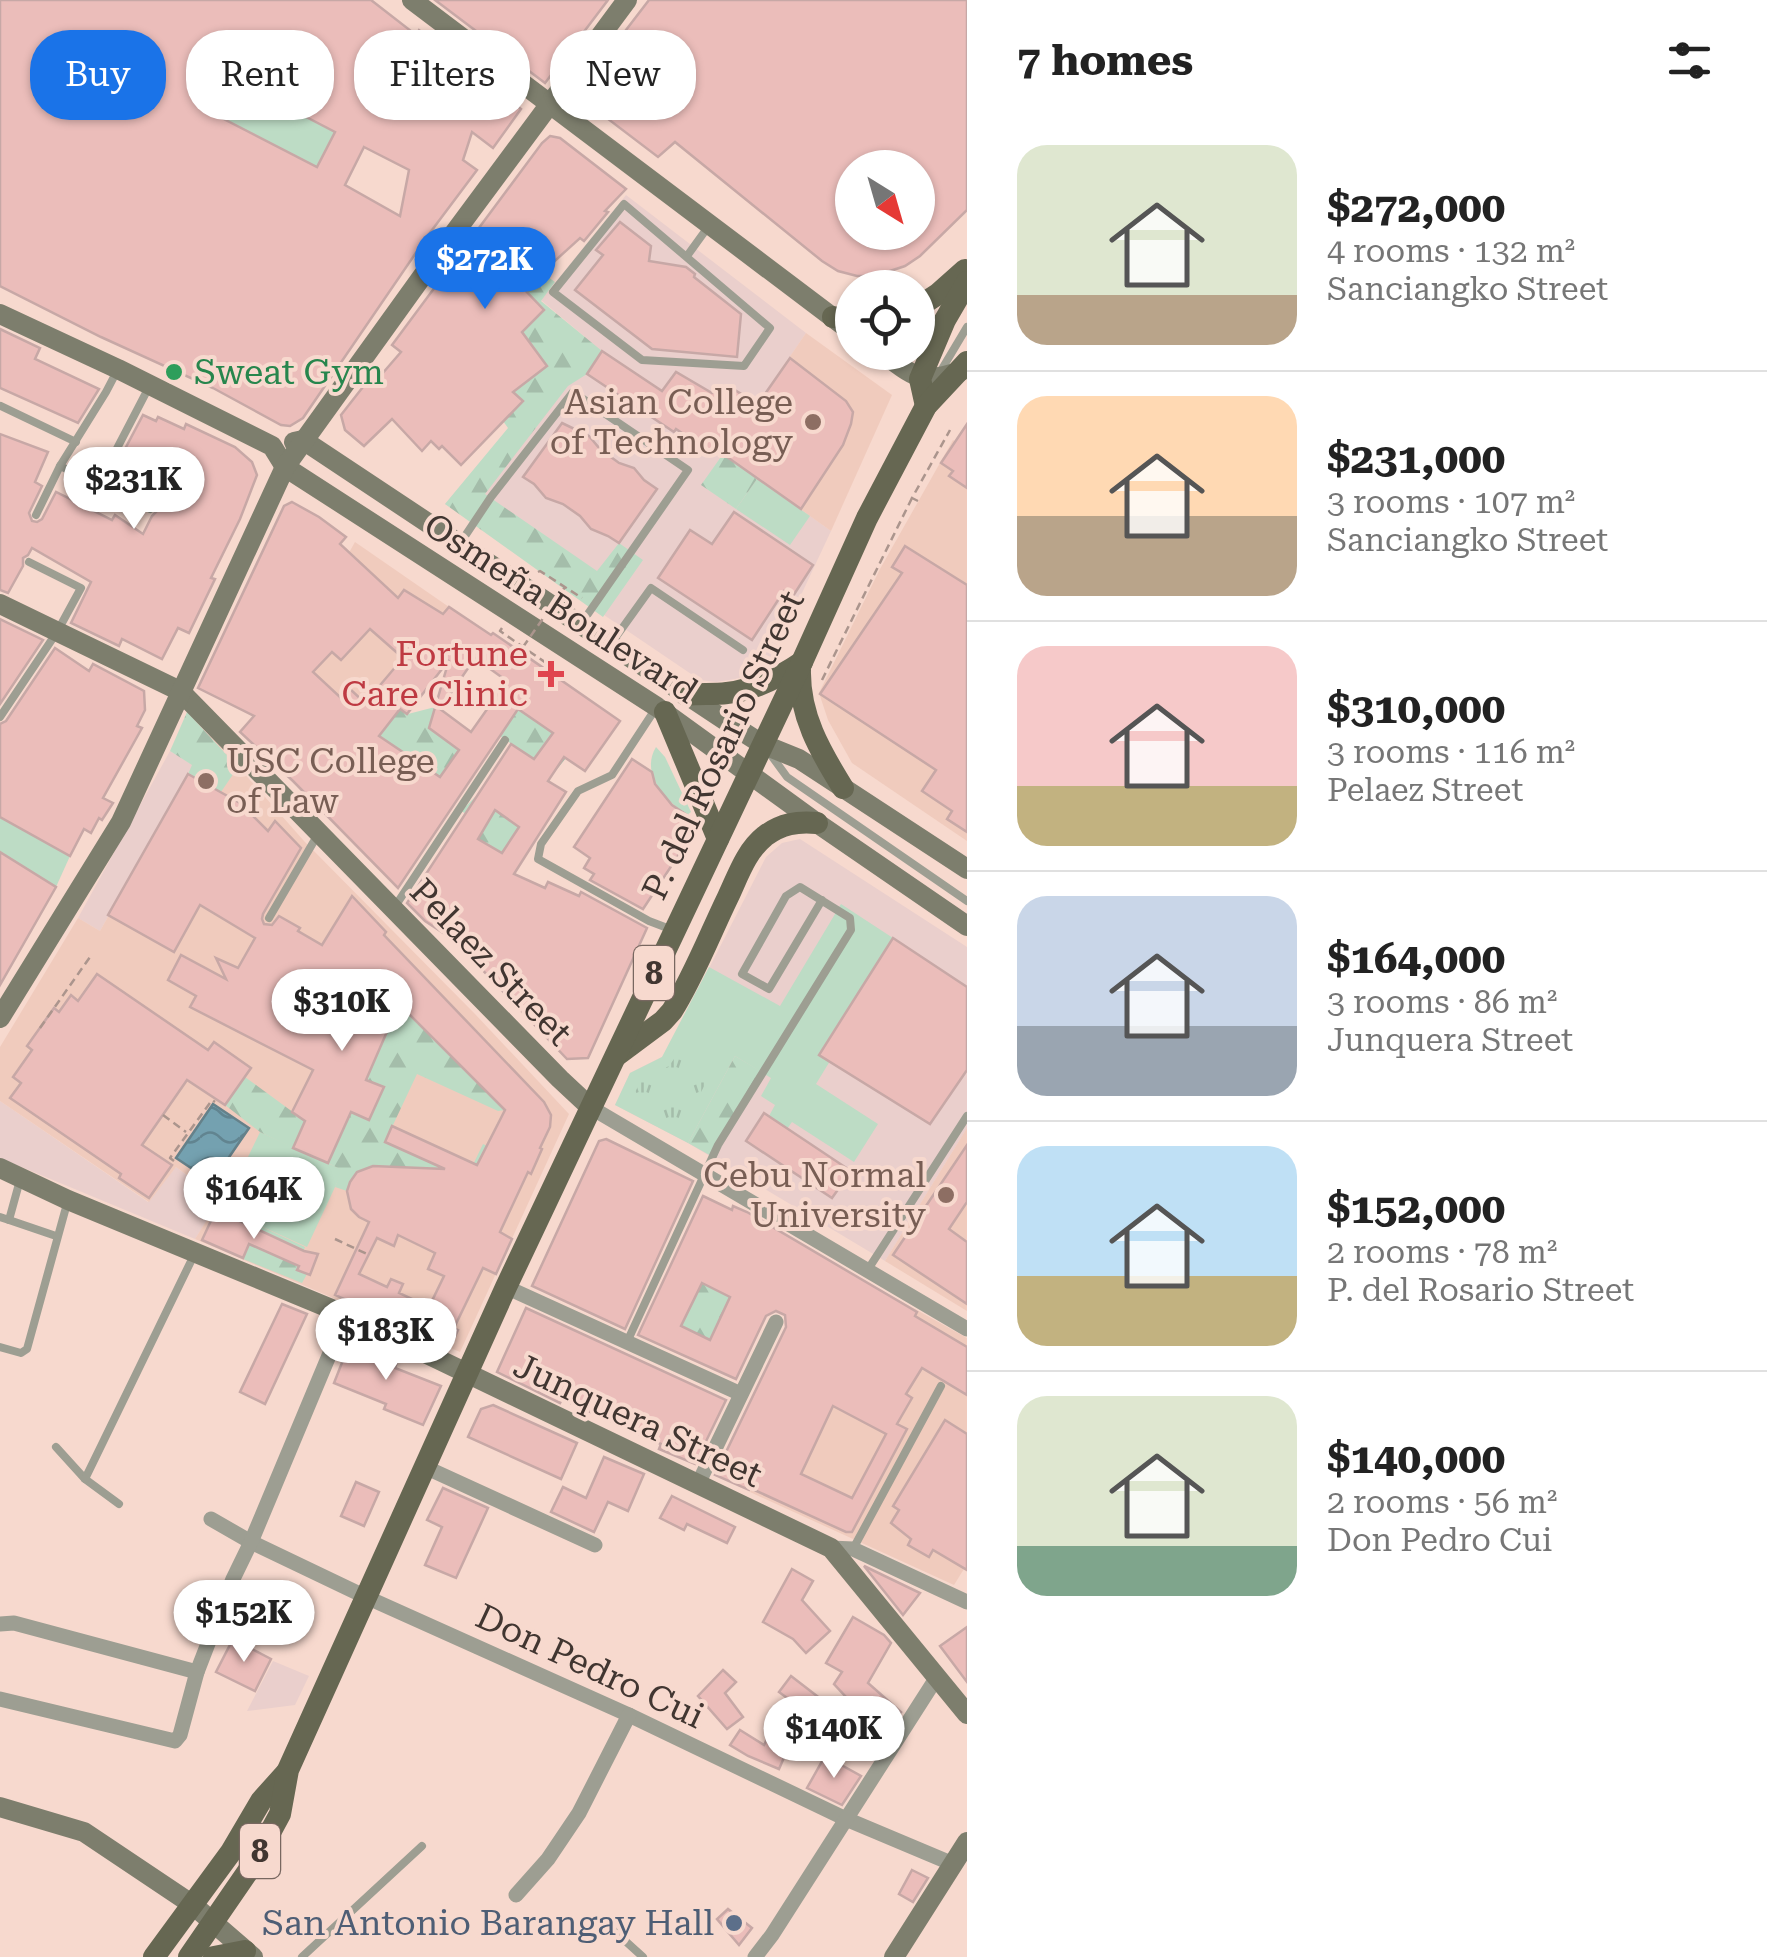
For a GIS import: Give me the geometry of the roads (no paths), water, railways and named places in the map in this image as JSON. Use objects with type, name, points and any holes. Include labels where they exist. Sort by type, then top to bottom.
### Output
[{"type":"main road","points":[[935,296],[967,267]]},
{"type":"main road","name":"8","points":[[926,406],[950,372],[945,320],[967,282]]},
{"type":"main road","points":[[926,406],[950,372]]},
{"type":"main road","name":"P. del Rosario Street","points":[[189,1957],[253,1864],[280,1814],[288,1770],[466,1374],[867,518],[926,406]]},
{"type":"main road","points":[[686,695],[746,690],[801,664],[801,694],[808,723],[844,788]]},
{"type":"main road","points":[[661,709],[718,839]]},
{"type":"main road","points":[[613,1058],[672,1011],[754,846],[786,824],[817,823]]},
{"type":"main road","name":"P. del Rosario Street","points":[[154,1957],[193,1906],[261,1801],[288,1770]]},
{"type":"main road","points":[[214,1957],[249,1954]]},
{"type":"street","points":[[412,0],[550,103]]},
{"type":"street","points":[[605,30],[627,0]]},
{"type":"street","points":[[0,1018],[121,822],[285,467],[550,105]]},
{"type":"street","points":[[572,120],[835,315]]},
{"type":"street","points":[[0,314],[272,446],[303,440]]},
{"type":"street","name":"Osmeña Boulevard","points":[[303,440],[686,695],[762,744],[799,759],[967,869]]},
{"type":"street","name":"Osmeña Boulevard","points":[[272,446],[285,467],[661,709],[967,926]]},
{"type":"street","name":"Pelaez Street","points":[[0,604],[180,691],[590,1107],[967,1330]]},
{"type":"street","name":"Junquera Street","points":[[0,1168],[346,1316],[831,1548],[967,1714]]},
{"type":"street","points":[[506,1287],[742,1394]]},
{"type":"street","points":[[0,1699],[175,1741],[232,1580],[346,1316]]},
{"type":"street","points":[[698,1484],[776,1322]]},
{"type":"street","points":[[426,1468],[596,1545]]},
{"type":"street","name":"Don Pedro Cui","points":[[211,1519],[366,1597],[956,1867]]},
{"type":"street","points":[[831,1548],[853,1549],[967,1602]]},
{"type":"street","points":[[0,1624],[14,1623],[197,1672]]},
{"type":"street","points":[[755,1957],[937,1677]]},
{"type":"street","points":[[516,1895],[548,1859],[579,1813],[629,1715]]},
{"type":"street","points":[[0,1809],[84,1832],[193,1906],[249,1954]]},
{"type":"street","points":[[894,1957],[956,1867],[967,1842]]},
{"type":"lane","points":[[624,204],[687,256],[770,328],[744,366],[642,360],[552,292],[624,204]]},
{"type":"lane","points":[[687,256],[710,225]]},
{"type":"lane","points":[[950,372],[967,327]]},
{"type":"lane","points":[[36,515],[60,466],[118,369]]},
{"type":"lane","points":[[99,483],[150,385]]},
{"type":"lane","points":[[459,545],[491,497],[573,392],[688,470],[580,624]]},
{"type":"lane","points":[[1,406],[76,442]]},
{"type":"lane","points":[[60,466],[150,508]]},
{"type":"lane","points":[[0,718],[81,588],[29,562]]},
{"type":"lane","points":[[610,644],[651,588],[742,650]]},
{"type":"lane","points":[[661,709],[612,775],[578,791],[542,844],[538,859],[674,931]]},
{"type":"lane","points":[[394,909],[505,740]]},
{"type":"lane","points":[[762,744],[788,778],[967,901]]},
{"type":"lane","points":[[269,918],[319,832]]},
{"type":"lane","points":[[627,1342],[718,1145],[850,930],[850,918],[822,900],[800,887],[786,896],[742,974],[769,989],[822,900]]},
{"type":"lane","points":[[867,1271],[967,1116]]},
{"type":"lane","points":[[21,1177],[5,1218],[56,1236]]},
{"type":"lane","points":[[0,1347],[21,1353],[26,1348],[68,1200]]},
{"type":"lane","points":[[85,1479],[196,1252]]},
{"type":"lane","points":[[853,1549],[941,1386]]},
{"type":"lane","points":[[56,1447],[85,1479],[118,1504]]},
{"type":"lane","points":[[302,1957],[422,1846]]},
{"type":"lane","points":[[612,1929],[642,1957]]},
{"type":"water","points":[[213,1104],[249,1128],[212,1182],[176,1158]]},
{"type":"place","name":"Sweat Gym","points":[[174,372]]},
{"type":"place","name":"Asian College of Technology","points":[[813,422]]},
{"type":"place","name":"Fortune Care Clinic","points":[[551,674]]},
{"type":"place","name":"USC College of Law","points":[[206,781]]},
{"type":"place","name":"Cebu Normal University","points":[[946,1195]]},
{"type":"place","name":"San Antonio Barangay Hall","points":[[734,1923]]}]
